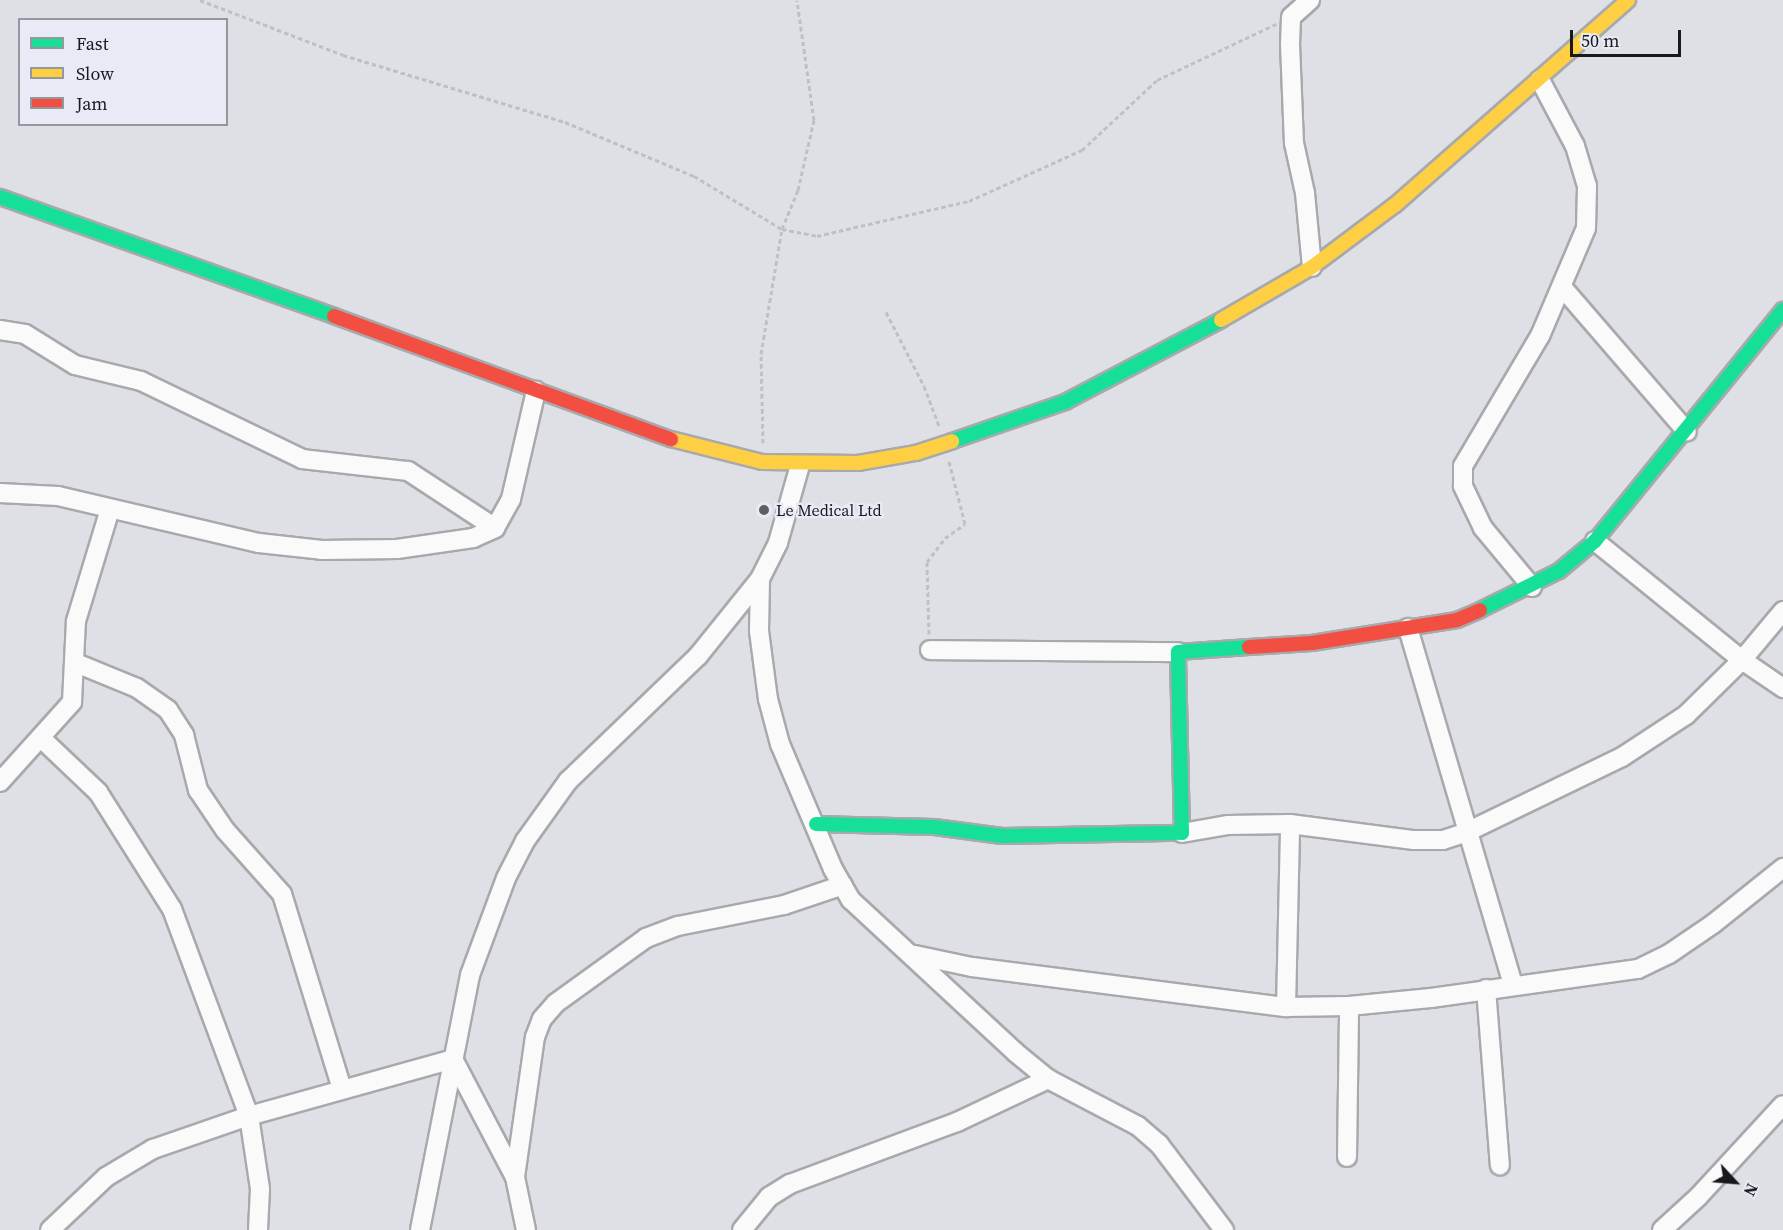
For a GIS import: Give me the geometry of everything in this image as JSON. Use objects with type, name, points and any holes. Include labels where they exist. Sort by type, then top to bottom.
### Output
[{"type":"main road","points":[[0,197],[650,434],[762,462],[800,465],[858,463],[946,444],[1065,402],[1244,308],[1312,267],[1395,206],[1628,0]]},
{"type":"main road","points":[[816,824],[934,827],[1002,836],[1182,833],[1178,652],[1312,643],[1457,620],[1532,587],[1559,571],[1595,541],[1687,432],[1782,313]]},
{"type":"street","points":[[1310,0],[1291,17],[1294,142],[1305,192],[1312,267]]},
{"type":"street","points":[[1532,587],[1483,528],[1463,486],[1463,466],[1540,336],[1586,228],[1590,208],[1575,146],[1540,80]]},
{"type":"street","points":[[1562,287],[1687,432]]},
{"type":"street","points":[[0,330],[25,334],[75,365],[141,381],[302,459],[408,471],[495,528]]},
{"type":"street","points":[[0,493],[58,496],[259,543],[322,550],[397,549],[473,538],[495,528],[511,499],[536,391]]},
{"type":"street","points":[[420,1230],[470,975],[506,878],[525,841],[568,781],[698,656],[760,579],[778,543],[800,465]]},
{"type":"street","points":[[0,782],[72,702],[76,663],[76,621],[110,509]]},
{"type":"street","points":[[1595,541],[1742,660],[1783,688]]},
{"type":"street","points":[[760,579],[759,631],[768,699],[780,744],[843,885],[870,919],[914,955],[1048,1079],[1138,1126],[1159,1144],[1224,1230]]},
{"type":"street","points":[[1182,833],[1228,825],[1290,824],[1414,840],[1443,840],[1467,832],[1622,757],[1686,715],[1742,660],[1783,610]]},
{"type":"street","points":[[1408,628],[1513,985]]},
{"type":"street","points":[[930,651],[1178,652]]},
{"type":"street","points":[[76,663],[137,688],[168,710],[184,735],[198,790],[225,830],[282,894],[342,1089]]},
{"type":"street","points":[[41,738],[99,792],[172,909],[249,1116],[260,1189],[258,1230]]},
{"type":"street","points":[[1286,1007],[1290,824]]},
{"type":"street","points":[[914,955],[972,967],[1286,1007],[1350,1006],[1513,985],[1595,978],[1638,969],[1669,954],[1713,924],[1783,868]]},
{"type":"street","points":[[514,1178],[535,1037],[542,1019],[556,1003],[646,938],[678,926],[784,905],[843,885]]},
{"type":"street","points":[[1486,989],[1500,1165]]},
{"type":"street","points":[[1347,1157],[1350,1006]]},
{"type":"street","points":[[50,1230],[106,1176],[153,1149],[249,1116],[453,1059]]},
{"type":"street","points":[[453,1059],[514,1178],[526,1230]]},
{"type":"street","points":[[742,1230],[770,1197],[790,1184],[957,1122],[1048,1079]]},
{"type":"street","points":[[1662,1230],[1698,1197],[1783,1105]]},
{"type":"path","points":[[200,0],[343,55],[565,122],[694,176],[782,229],[817,236],[969,201],[1082,150],[1157,80],[1291,17]]},
{"type":"path","points":[[762,462],[761,354],[782,229],[798,190],[814,120],[796,0]]},
{"type":"path","points":[[886,312],[924,386],[946,444],[965,524],[945,538],[927,561],[925,599],[930,651]]},
{"type":"traffic: fast","points":[[0,197],[334,316]]},
{"type":"traffic: fast","points":[[1480,610],[1559,571],[1595,541],[1783,310]]},
{"type":"traffic: fast","points":[[952,441],[1065,402],[1221,320]]},
{"type":"traffic: fast","points":[[816,824],[934,827],[1002,836],[1182,833],[1178,652],[1249,647]]},
{"type":"traffic: slow","points":[[1221,320],[1312,267],[1395,205],[1628,0]]},
{"type":"traffic: slow","points":[[671,439],[762,462],[858,463],[916,453],[952,441]]},
{"type":"traffic: jam","points":[[334,316],[671,439]]},
{"type":"traffic: jam","points":[[1249,647],[1312,643],[1457,620],[1480,610]]},
{"type":"place","name":"Le Medical Ltd","points":[[764,510]]}]
